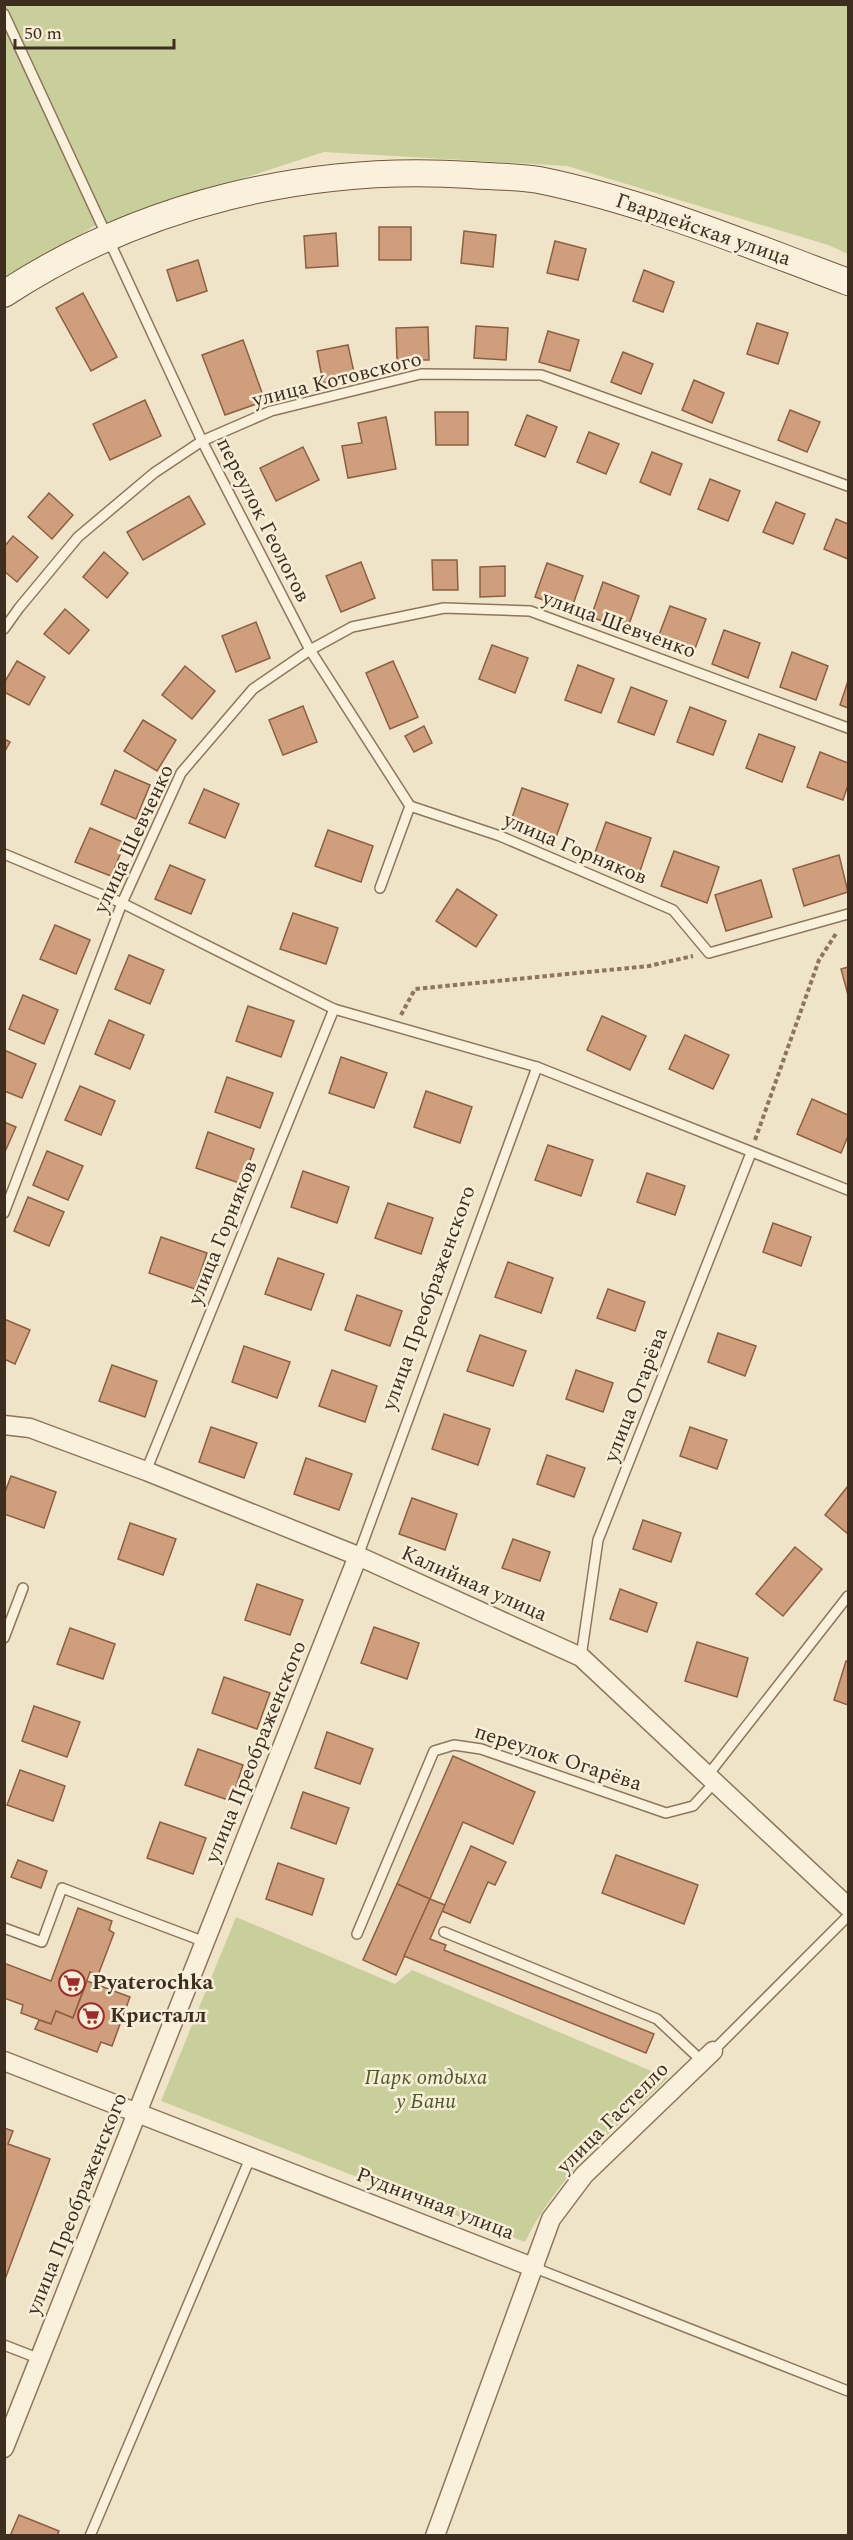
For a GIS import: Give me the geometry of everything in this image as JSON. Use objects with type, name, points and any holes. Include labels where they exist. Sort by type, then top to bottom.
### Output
[{"type":"main road","name":"Гвардейская улица","points":[[4,294],[30,277],[109,236],[184,209],[252,190],[329,178],[430,172],[536,180],[646,206],[849,282]]},
{"type":"street","name":"Калийная улица","points":[[4,1425],[30,1428],[146,1471],[358,1556],[581,1657],[849,1907]]},
{"type":"street","name":"улица Преображенского","points":[[4,2448],[358,1556]]},
{"type":"street","name":"улица Гастелло","points":[[435,2535],[535,2268],[551,2219],[584,2175],[707,2056]]},
{"type":"street","name":"Рудничная улица","points":[[4,2061],[535,2268]]},
{"type":"lane","name":"переулок Геологов","points":[[4,14],[109,236],[202,441],[310,650],[410,806]]},
{"type":"lane","name":"улица Котовского","points":[[4,629],[78,537],[154,473],[202,441],[271,411],[421,374],[541,375],[849,486]]},
{"type":"lane","name":"улица Шевченко","points":[[4,1213],[122,903],[181,773],[253,689],[310,650],[352,627],[444,608],[530,611],[849,728]]},
{"type":"lane","points":[[380,888],[410,806]]},
{"type":"lane","name":"улица Горняков","points":[[410,806],[500,836],[673,910],[709,953]]},
{"type":"lane","points":[[4,854],[122,903],[334,1009],[537,1067],[849,1190]]},
{"type":"lane","points":[[709,953],[848,914]]},
{"type":"lane","name":"улица Горняков","points":[[146,1471],[334,1009]]},
{"type":"lane","name":"улица Преображенского","points":[[358,1556],[537,1067]]},
{"type":"lane","name":"улица Огарёва","points":[[581,1657],[598,1540],[751,1153]]},
{"type":"lane","points":[[4,1638],[23,1588]]},
{"type":"lane","name":"переулок Огарёва","points":[[357,1934],[434,1751],[454,1745],[481,1749],[666,1813],[693,1806],[849,1596]]},
{"type":"lane","points":[[4,1928],[42,1942],[62,1888],[205,1942]]},
{"type":"lane","name":"улица Гастелло","points":[[707,2056],[849,1916]]},
{"type":"lane","points":[[444,1932],[657,2019],[707,2056]]},
{"type":"lane","points":[[90,2535],[251,2156]]},
{"type":"lane","name":"Рудничная улица","points":[[535,2268],[849,2391]]},
{"type":"lane","points":[[4,2345],[40,2359]]},
{"type":"path","points":[[751,1153],[819,960],[848,914]]},
{"type":"path","points":[[395,1027],[415,989],[649,966],[709,953]]},
{"type":"green space","points":[[5,5],[848,5],[848,254],[828,245],[567,166],[324,152],[92,227],[5,290]]},
{"type":"green space","name":"Парк отдыха у Бани","points":[[236,1917],[395,1984],[412,1970],[668,2078],[608,2134],[571,2174],[538,2218],[525,2242],[161,2101]]},
{"type":"building","points":[[379,227],[411,227],[411,260],[379,260]]},
{"type":"building","points":[[464,231],[496,235],[493,267],[461,263]]},
{"type":"building","points":[[336,233],[338,266],[306,268],[304,236]]},
{"type":"building","points":[[555,241],[586,249],[578,280],[547,273]]},
{"type":"building","points":[[198,260],[207,291],[177,301],[167,270]]},
{"type":"building","points":[[644,270],[674,282],[663,312],[633,301]]},
{"type":"building","points":[[83,293],[117,357],[91,371],[56,308]]},
{"type":"building","points":[[757,323],[788,333],[778,364],[747,354]]},
{"type":"building","points":[[476,326],[508,328],[506,360],[474,358]]},
{"type":"building","points":[[428,327],[429,360],[397,360],[396,328]]},
{"type":"building","points":[[548,331],[579,340],[570,371],[539,362]]},
{"type":"building","points":[[243,340],[265,401],[225,415],[202,355]]},
{"type":"building","points":[[348,345],[355,377],[323,383],[317,351]]},
{"type":"building","points":[[623,352],[653,364],[641,394],[611,382]]},
{"type":"building","points":[[694,380],[724,393],[712,423],[682,410]]},
{"type":"building","points":[[145,400],[161,436],[110,460],[93,424]]},
{"type":"building","points":[[790,410],[820,422],[807,452],[778,440]]},
{"type":"building","points":[[435,412],[468,412],[468,445],[436,445]]},
{"type":"building","points":[[527,415],[557,427],[545,457],[515,445]]},
{"type":"building","points":[[386,417],[396,469],[348,478],[342,446],[362,443],[358,423]]},
{"type":"building","points":[[589,432],[619,444],[606,474],[577,462]]},
{"type":"building","points":[[303,447],[319,480],[276,501],[260,468]]},
{"type":"building","points":[[652,452],[682,464],[670,495],[640,482]]},
{"type":"building","points":[[710,479],[740,491],[728,521],[698,509]]},
{"type":"building","points":[[49,493],[73,515],[52,539],[28,517]]},
{"type":"building","points":[[189,496],[205,524],[143,560],[127,532]]},
{"type":"building","points":[[776,502],[805,514],[793,544],[763,532]]},
{"type":"building","points":[[836,519],[848,524],[848,559],[824,549]]},
{"type":"building","points":[[13,536],[38,557],[17,582],[4,571],[4,547]]},
{"type":"building","points":[[104,552],[128,573],[107,598],[83,577]]},
{"type":"building","points":[[432,560],[457,560],[458,590],[433,590]]},
{"type":"building","points":[[361,562],[375,598],[341,612],[326,576]]},
{"type":"building","points":[[547,563],[583,576],[571,610],[535,597]]},
{"type":"building","points":[[505,566],[505,596],[480,597],[480,567]]},
{"type":"building","points":[[603,582],[639,596],[627,630],[591,617]]},
{"type":"building","points":[[670,606],[706,619],[693,654],[657,640]]},
{"type":"building","points":[[65,609],[89,630],[69,654],[44,634]]},
{"type":"building","points":[[256,622],[270,658],[236,672],[222,636]]},
{"type":"building","points":[[724,630],[760,643],[748,678],[712,664]]},
{"type":"building","points":[[492,645],[528,658],[515,693],[479,679]]},
{"type":"building","points":[[792,652],[828,666],[816,700],[780,687]]},
{"type":"building","points":[[17,661],[45,677],[29,705],[4,692],[4,683]]},
{"type":"building","points":[[393,661],[418,717],[390,729],[366,673]]},
{"type":"building","points":[[578,665],[614,679],[601,713],[565,700]]},
{"type":"building","points":[[185,666],[215,691],[192,719],[162,695]]},
{"type":"building","points":[[848,681],[848,708],[840,705]]},
{"type":"building","points":[[631,687],[667,701],[654,735],[618,722]]},
{"type":"building","points":[[303,706],[317,742],[283,755],[269,720]]},
{"type":"building","points":[[690,707],[726,721],[713,755],[677,742]]},
{"type":"building","points":[[143,720],[176,740],[157,771],[124,751]]},
{"type":"building","points":[[424,726],[432,743],[414,752],[405,736]]},
{"type":"building","points":[[759,734],[795,747],[782,782],[746,768]]},
{"type":"building","points":[[4,739],[10,742],[4,753]]},
{"type":"building","points":[[820,752],[848,763],[848,785],[843,800],[807,787]]},
{"type":"building","points":[[115,770],[150,785],[136,819],[101,804]]},
{"type":"building","points":[[522,788],[568,804],[555,840],[510,824]]},
{"type":"building","points":[[204,789],[239,804],[225,838],[189,823]]},
{"type":"building","points":[[606,822],[651,838],[639,874],[593,858]]},
{"type":"building","points":[[90,828],[125,843],[111,876],[75,862]]},
{"type":"building","points":[[328,830],[373,846],[361,882],[315,866]]},
{"type":"building","points":[[674,851],[719,867],[707,903],[661,886]]},
{"type":"building","points":[[839,855],[848,892],[804,906],[793,869]]},
{"type":"building","points":[[170,865],[205,880],[191,914],[155,899]]},
{"type":"building","points":[[761,880],[772,917],[726,931],[715,895]]},
{"type":"building","points":[[457,889],[497,915],[476,947],[436,921]]},
{"type":"building","points":[[293,913],[338,928],[326,964],[280,949]]},
{"type":"building","points":[[55,925],[90,940],[76,974],[40,959]]},
{"type":"building","points":[[129,955],[164,970],[150,1004],[115,989]]},
{"type":"building","points":[[848,967],[848,995],[841,969]]},
{"type":"building","points":[[23,995],[58,1010],[44,1044],[9,1029]]},
{"type":"building","points":[[248,1006],[294,1021],[281,1057],[236,1041]]},
{"type":"building","points":[[602,1016],[646,1036],[630,1070],[587,1050]]},
{"type":"building","points":[[109,1020],[144,1035],[130,1069],[95,1054]]},
{"type":"building","points":[[685,1035],[729,1055],[713,1089],[669,1069]]},
{"type":"building","points":[[4,1050],[36,1064],[22,1098],[4,1091]]},
{"type":"building","points":[[341,1057],[387,1073],[374,1108],[329,1093]]},
{"type":"building","points":[[227,1077],[273,1093],[260,1128],[215,1112]]},
{"type":"building","points":[[80,1086],[115,1101],[101,1135],[65,1120]]},
{"type":"building","points":[[426,1091],[472,1107],[460,1143],[414,1127]]},
{"type":"building","points":[[812,1099],[848,1115],[848,1136],[841,1153],[797,1134]]},
{"type":"building","points":[[4,1122],[16,1127],[4,1154]]},
{"type":"building","points":[[208,1132],[254,1149],[242,1184],[196,1168]]},
{"type":"building","points":[[548,1145],[593,1160],[581,1196],[535,1180]]},
{"type":"building","points":[[47,1151],[83,1166],[68,1200],[33,1185]]},
{"type":"building","points":[[303,1171],[349,1187],[337,1223],[291,1207]]},
{"type":"building","points":[[647,1173],[685,1186],[675,1215],[637,1202]]},
{"type":"building","points":[[28,1197],[64,1212],[49,1246],[14,1231]]},
{"type":"building","points":[[388,1203],[433,1218],[421,1254],[375,1238]]},
{"type":"building","points":[[773,1223],[811,1237],[801,1266],[763,1252]]},
{"type":"building","points":[[161,1237],[207,1253],[195,1289],[149,1273]]},
{"type":"building","points":[[278,1258],[324,1274],[311,1310],[265,1294]]},
{"type":"building","points":[[508,1262],[553,1278],[541,1313],[495,1297]]},
{"type":"building","points":[[608,1289],[645,1302],[635,1331],[597,1318]]},
{"type":"building","points":[[357,1295],[402,1311],[390,1346],[345,1330]]},
{"type":"building","points":[[4,1319],[30,1330],[15,1364],[4,1359]]},
{"type":"building","points":[[718,1333],[756,1346],[745,1376],[708,1362]]},
{"type":"building","points":[[480,1335],[526,1351],[513,1386],[467,1371]]},
{"type":"building","points":[[244,1346],[290,1362],[277,1398],[232,1382]]},
{"type":"building","points":[[112,1365],[157,1381],[145,1417],[99,1401]]},
{"type":"building","points":[[332,1370],[377,1386],[365,1422],[319,1406]]},
{"type":"building","points":[[576,1370],[613,1383],[603,1412],[566,1399]]},
{"type":"building","points":[[444,1414],[490,1429],[478,1465],[432,1449]]},
{"type":"building","points":[[211,1427],[257,1443],[244,1478],[199,1462]]},
{"type":"building","points":[[690,1427],[727,1440],[717,1469],[680,1456]]},
{"type":"building","points":[[547,1455],[585,1468],[574,1497],[537,1484]]},
{"type":"building","points":[[306,1458],[352,1474],[339,1510],[294,1494]]},
{"type":"building","points":[[11,1476],[56,1492],[44,1528],[4,1514],[4,1495]]},
{"type":"building","points":[[848,1486],[848,1534],[825,1515]]},
{"type":"building","points":[[412,1498],[457,1514],[445,1550],[399,1534]]},
{"type":"building","points":[[643,1520],[681,1533],[671,1562],[633,1549]]},
{"type":"building","points":[[130,1523],[176,1539],[163,1575],[118,1559]]},
{"type":"building","points":[[513,1539],[550,1552],[540,1581],[502,1568]]},
{"type":"building","points":[[795,1547],[822,1569],[783,1616],[756,1594]]},
{"type":"building","points":[[257,1584],[303,1600],[290,1635],[245,1620]]},
{"type":"building","points":[[620,1589],[657,1603],[647,1632],[610,1619]]},
{"type":"building","points":[[374,1627],[419,1643],[407,1679],[361,1663]]},
{"type":"building","points":[[70,1628],[115,1644],[103,1679],[57,1664]]},
{"type":"building","points":[[697,1642],[748,1658],[737,1697],[685,1681]]},
{"type":"building","points":[[846,1661],[848,1662],[848,1705],[834,1700]]},
{"type":"building","points":[[224,1677],[270,1693],[257,1729],[212,1713]]},
{"type":"building","points":[[34,1706],[80,1722],[67,1757],[22,1741]]},
{"type":"building","points":[[327,1732],[373,1749],[360,1784],[315,1768]]},
{"type":"building","points":[[198,1749],[243,1765],[231,1801],[185,1785]]},
{"type":"building","points":[[453,1756],[535,1792],[513,1844],[463,1822],[430,1899],[397,1884]]},
{"type":"building","points":[[20,1770],[65,1786],[53,1821],[7,1805]]},
{"type":"building","points":[[303,1792],[349,1808],[336,1844],[291,1828]]},
{"type":"building","points":[[160,1822],[206,1838],[193,1874],[147,1858]]},
{"type":"building","points":[[471,1846],[506,1862],[495,1885],[488,1882],[470,1923],[442,1911]]},
{"type":"building","points":[[616,1855],[698,1885],[684,1924],[602,1893]]},
{"type":"building","points":[[18,1860],[47,1871],[41,1888],[11,1877]]},
{"type":"building","points":[[278,1863],[324,1879],[312,1915],[266,1899]]},
{"type":"building","points":[[397,1884],[430,1899],[396,1975],[363,1960]]},
{"type":"building","points":[[430,1899],[445,1905],[430,1939],[446,1945],[444,1950],[654,2034],[646,2053],[404,1956]]},
{"type":"building","points":[[78,1908],[112,1921],[109,1930],[114,1933],[98,1975],[90,1972],[73,2018],[56,2011],[51,2024],[21,2013],[23,2005],[4,1998],[4,1963],[51,1981]]},
{"type":"building","points":[[87,1981],[130,1997],[112,2046],[101,2042],[97,2052],[35,2029],[39,2020],[51,2024],[56,2011],[73,2018]]},
{"type":"building","points":[[4,2128],[13,2131],[8,2144],[50,2159],[4,2282]]},
{"type":"building","points":[[19,2515],[59,2531],[57,2536],[10,2536]]},
{"type":"place","name":"Pyaterochka","points":[[72,1983]]},
{"type":"place","name":"Кристалл","points":[[91,2016]]}]
